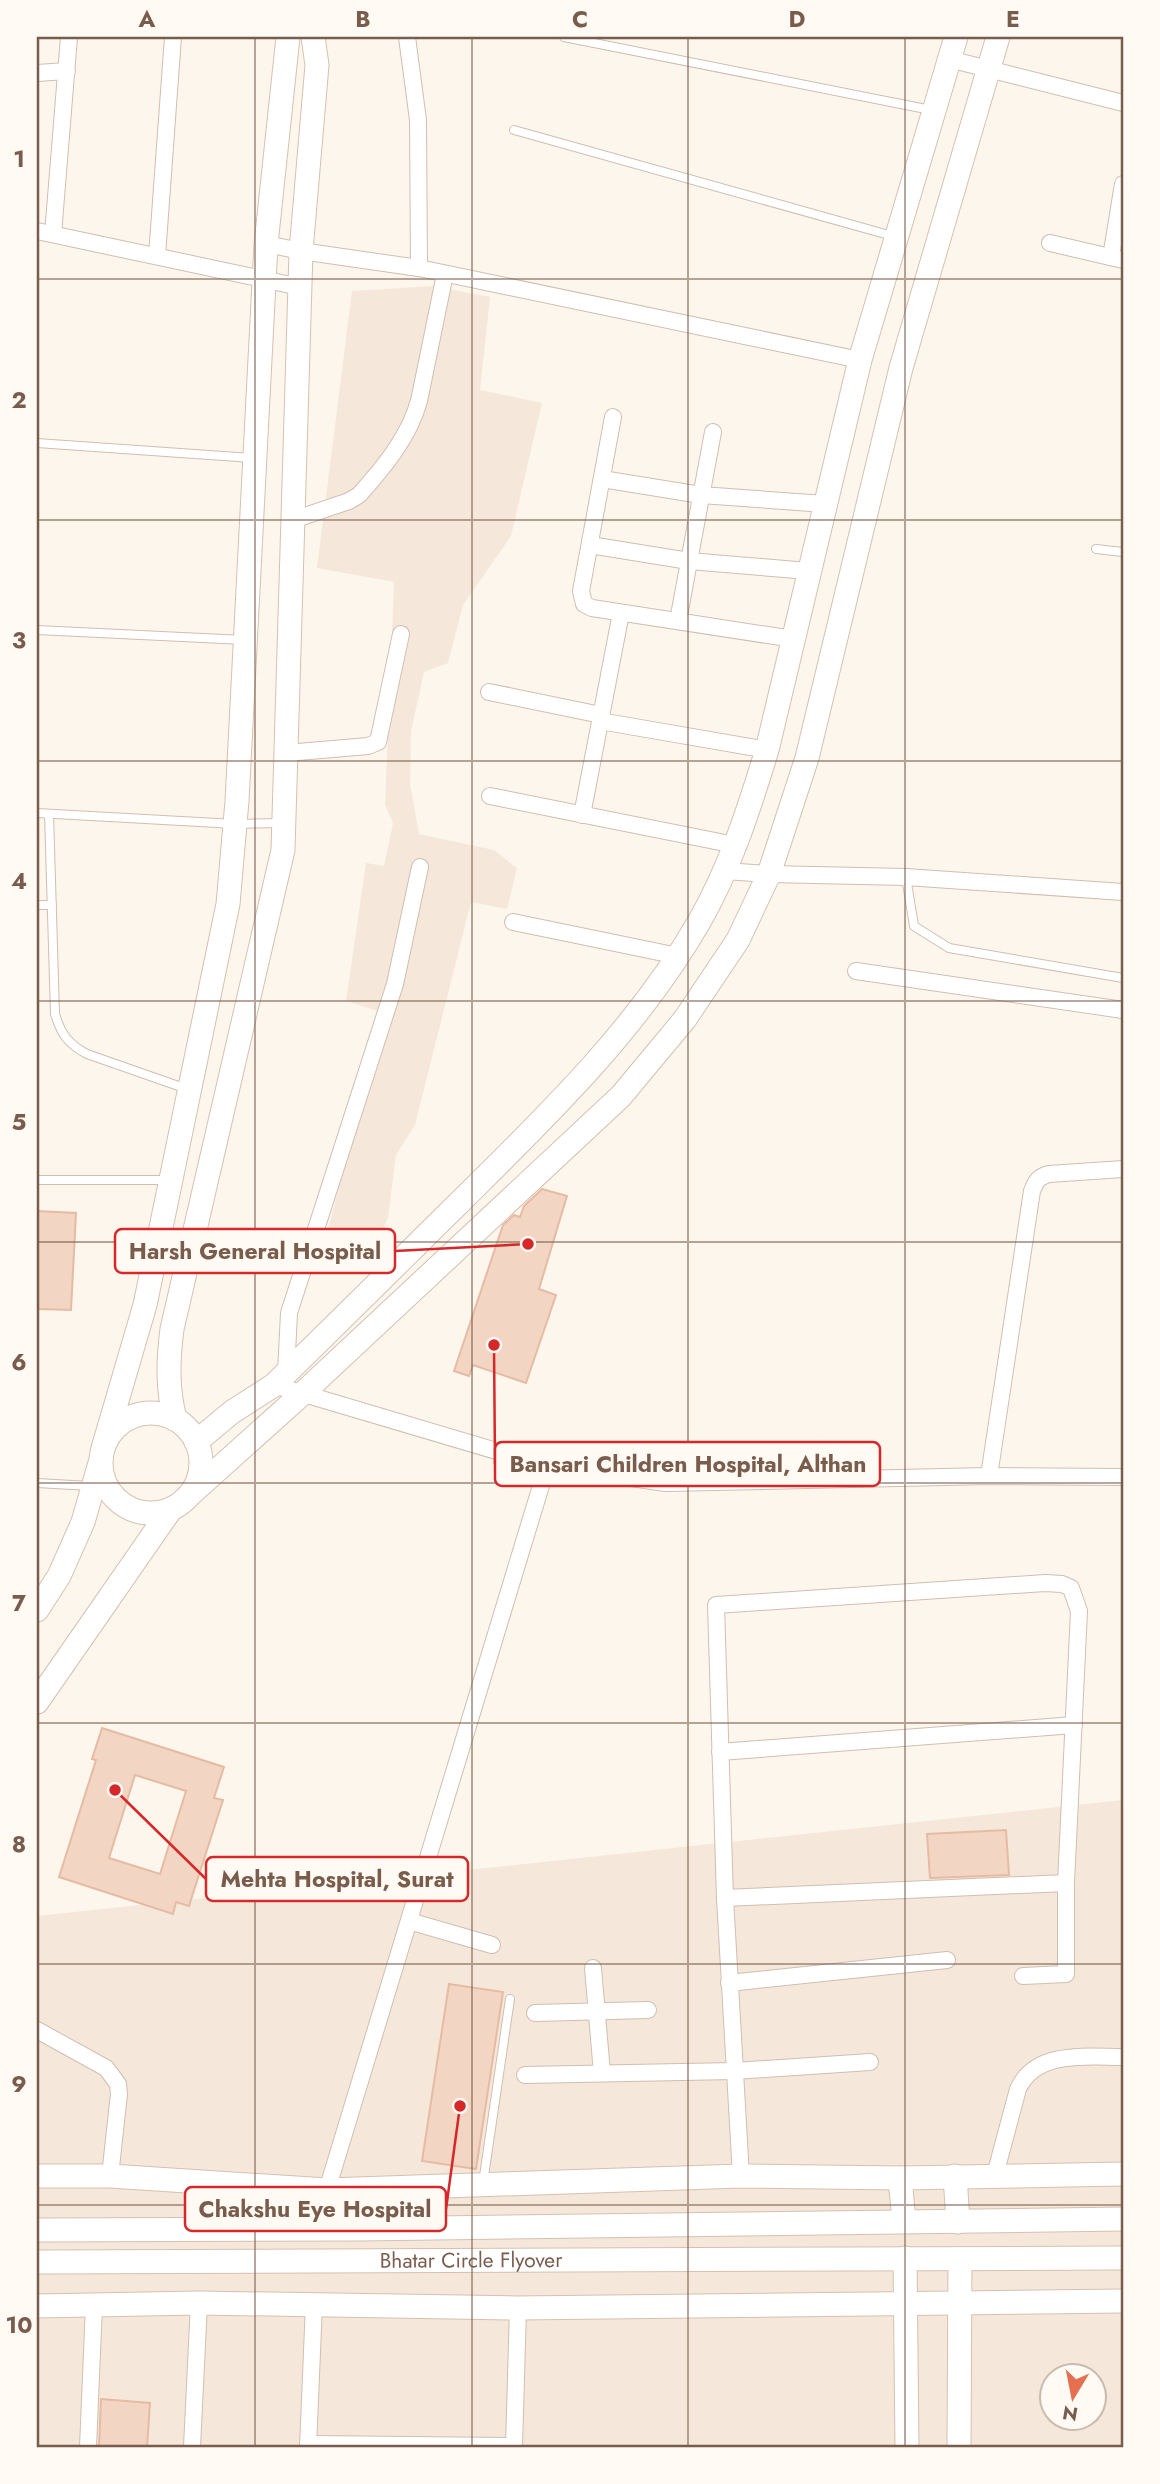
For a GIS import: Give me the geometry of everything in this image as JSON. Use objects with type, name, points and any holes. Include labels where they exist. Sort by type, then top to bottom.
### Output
[{"type":"main road","points":[[37,1610],[59,1576],[83,1522],[145,1305],[228,904],[246,640],[266,244],[288,37]]},
{"type":"main road","points":[[175,1419],[168,1394],[167,1374],[172,1329],[283,850],[301,251],[317,65],[313,37]]},
{"type":"main road","points":[[37,1702],[178,1505],[194,1488],[200,1473],[201,1457],[196,1442],[187,1429],[175,1419],[159,1414],[142,1414],[126,1420],[113,1430],[102,1453],[103,1479],[111,1494],[124,1505],[140,1512],[156,1513],[178,1505],[302,1394],[621,1096],[685,1019],[737,940],[769,874],[807,758],[901,368],[998,37]]},
{"type":"main road","points":[[196,1442],[232,1412],[280,1379],[524,1139],[589,1070],[639,1009],[678,956],[700,920],[725,871],[767,750],[860,360],[953,43]]},
{"type":"main road","points":[[37,2176],[110,2176],[327,2190],[741,2176],[900,2178],[1123,2174]]},
{"type":"main road","points":[[955,2176],[958,2222]]},
{"type":"main road","points":[[900,2178],[904,2221]]},
{"type":"main road","name":"Bhatar Circle Flyover","points":[[37,2230],[360,2229],[1123,2219]]},
{"type":"main road","points":[[905,2258],[907,2447]]},
{"type":"main road","name":"Bhatar Circle Flyover","points":[[37,2262],[1123,2258]]},
{"type":"main road","points":[[959,2447],[960,2259]]},
{"type":"main road","points":[[37,2306],[199,2303],[519,2308],[1123,2301]]},
{"type":"street","points":[[54,234],[69,37]]},
{"type":"street","points":[[157,256],[173,37]]},
{"type":"street","points":[[407,37],[418,120],[419,268]]},
{"type":"street","points":[[953,43],[988,69],[1123,103]]},
{"type":"street","points":[[37,72],[67,71]]},
{"type":"street","points":[[1050,243],[1117,258],[1123,184]]},
{"type":"street","points":[[37,231],[300,287]]},
{"type":"street","points":[[266,244],[419,268],[860,360]]},
{"type":"street","points":[[293,520],[359,495],[405,435],[414,419],[419,401],[445,274]]},
{"type":"street","points":[[614,417],[581,597],[584,604],[621,613],[793,639]]},
{"type":"street","points":[[678,621],[713,432]]},
{"type":"street","points":[[602,480],[701,495],[825,505]]},
{"type":"street","points":[[590,545],[689,561],[808,571]]},
{"type":"street","points":[[582,815],[621,613]]},
{"type":"street","points":[[286,753],[368,746],[378,742],[401,634]]},
{"type":"street","points":[[489,692],[601,718],[767,750]]},
{"type":"street","points":[[490,796],[735,845]]},
{"type":"street","points":[[420,867],[395,984],[289,1312],[280,1379],[302,1394],[547,1466],[667,1483],[989,1476],[1123,1477]]},
{"type":"street","points":[[725,871],[906,877],[1123,891]]},
{"type":"street","points":[[513,922],[678,956]]},
{"type":"street","points":[[856,971],[1123,1010]]},
{"type":"street","points":[[989,1476],[1035,1182],[1049,1174],[1123,1169]]},
{"type":"street","points":[[327,2190],[547,1466]]},
{"type":"street","points":[[741,2176],[724,1898],[716,1605],[1045,1583],[1062,1584],[1071,1588],[1079,1611],[1066,1883],[1066,1974],[1023,1976]]},
{"type":"street","points":[[720,1752],[1074,1725]]},
{"type":"street","points":[[724,1898],[1066,1883]]},
{"type":"street","points":[[409,1921],[492,1945]]},
{"type":"street","points":[[729,1983],[947,1960]]},
{"type":"street","points":[[593,1968],[602,2073]]},
{"type":"street","points":[[535,2013],[648,2010]]},
{"type":"street","points":[[37,2030],[106,2068],[118,2084],[110,2176]]},
{"type":"street","points":[[995,2175],[1018,2089],[1024,2077],[1036,2066],[1053,2060],[1073,2057],[1123,2057]]},
{"type":"street","points":[[526,2075],[734,2071],[870,2062]]},
{"type":"street","points":[[192,2447],[199,2303]]},
{"type":"street","points":[[314,2304],[308,2446],[514,2447],[519,2308]]},
{"type":"street","points":[[88,2447],[94,2305]]},
{"type":"lane","points":[[564,37],[934,111]]},
{"type":"lane","points":[[514,130],[896,237]]},
{"type":"lane","points":[[37,443],[255,458]]},
{"type":"lane","points":[[1096,549],[1123,552]]},
{"type":"lane","points":[[37,630],[246,640]]},
{"type":"lane","points":[[37,813],[235,824],[284,823]]},
{"type":"lane","points":[[50,814],[55,1014],[60,1032],[72,1046],[87,1054],[189,1090]]},
{"type":"lane","points":[[906,877],[914,926],[949,948],[1123,978]]},
{"type":"lane","points":[[37,905],[52,905]]},
{"type":"lane","points":[[37,1180],[171,1180]]},
{"type":"lane","points":[[37,1483],[94,1486]]},
{"type":"lane","points":[[482,2185],[510,1998]]},
{"type":"shaded area","points":[[433,286],[490,297],[480,390],[542,403],[511,536],[463,605],[448,663],[424,672],[411,731],[410,784],[419,834],[494,850],[517,868],[507,909],[471,902],[415,1125],[396,1155],[388,1218],[374,1245],[362,1258],[323,1249],[384,1013],[346,1001],[366,863],[384,866],[393,823],[385,805],[394,582],[317,568],[352,291]]},
{"type":"shaded area","points":[[1123,1800],[1123,2447],[37,2447],[37,1916]]},
{"type":"building","points":[[542,1189],[567,1196],[539,1289],[556,1295],[526,1383],[473,1365],[469,1376],[454,1371],[503,1225],[514,1215],[520,1217],[524,1206]]},
{"type":"building","points":[[37,1211],[76,1213],[71,1310],[37,1309]]},
{"type":"building","points":[[102,1728],[224,1767],[214,1798],[223,1800],[189,1906],[176,1902],[173,1914],[59,1877],[96,1760],[92,1759]],"holes":[[[135,1775],[186,1791],[160,1874],[109,1858]]]},
{"type":"building","points":[[1006,1830],[1009,1875],[930,1878],[927,1834]]},
{"type":"building","points":[[449,1984],[503,1992],[476,2169],[422,2161]]},
{"type":"building","points":[[101,2399],[150,2403],[147,2447],[99,2447]]},
{"type":"place","name":"Harsh General Hospital","points":[[528,1244]]},
{"type":"place","name":"Bansari Children Hospital, Althan","points":[[494,1345]]},
{"type":"place","name":"Mehta Hospital, Surat","points":[[115,1790]]},
{"type":"place","name":"Chakshu Eye Hospital","points":[[460,2106]]}]
